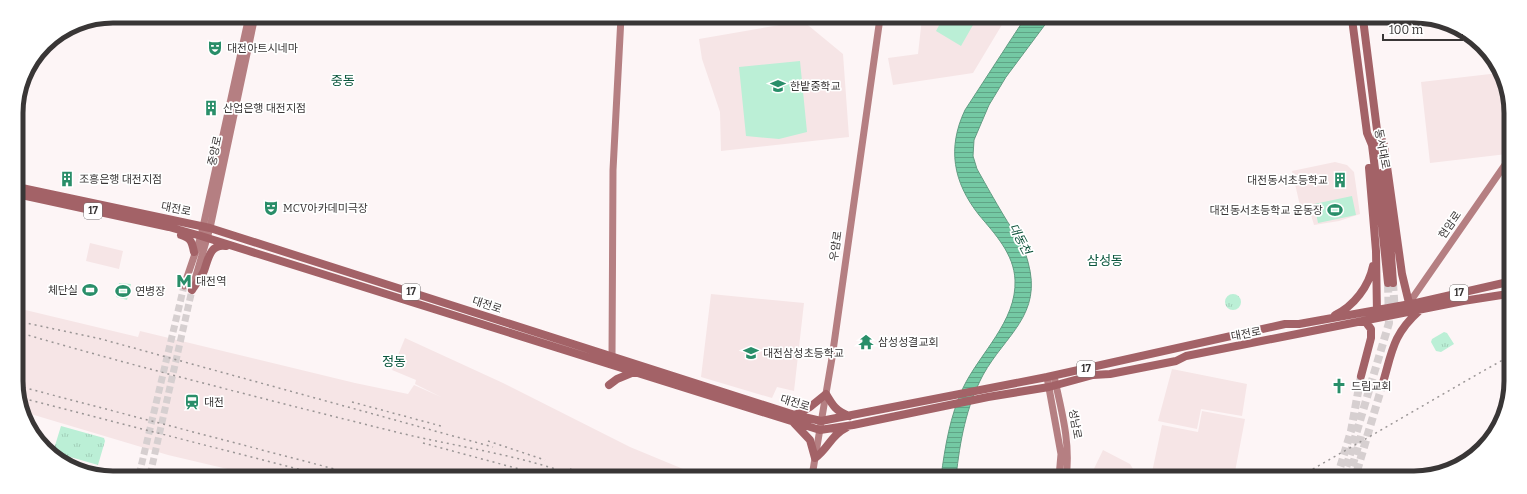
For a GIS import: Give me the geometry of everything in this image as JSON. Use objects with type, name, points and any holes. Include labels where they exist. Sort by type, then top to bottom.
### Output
[{"type":"main road","name":"중앙로","points":[[207,227],[248,23]]},
{"type":"main road","name":"중앙로","points":[[192,290],[253,23]]},
{"type":"main road","points":[[612,358],[612,170],[621,23]]},
{"type":"main road","name":"우암로","points":[[813,471],[826,394],[879,23]]},
{"type":"main road","name":"동서대로","points":[[1353,23],[1367,133],[1372,146],[1390,283],[1389,226],[1376,143],[1377,130],[1364,23]]},
{"type":"main road","points":[[1377,130],[1384,145],[1402,274],[1409,303]]},
{"type":"main road","points":[[1367,133],[1376,252],[1376,309],[1378,318]]},
{"type":"main road","name":"현암로","points":[[1401,314],[1504,166]]},
{"type":"main road","name":"대전로","points":[[23,188],[207,227],[793,417],[820,430],[853,425],[948,405],[1050,377],[1285,324],[1299,324],[1409,303],[1416,303],[1504,283]]},
{"type":"main road","name":"대전로","points":[[23,195],[169,227],[244,249],[634,372],[793,417],[821,421],[950,396],[1052,386],[1093,375],[1110,374],[1176,361],[1186,356],[1419,311],[1463,301],[1504,295]]},
{"type":"main road","points":[[169,227],[176,233],[189,238],[192,242],[194,252]]},
{"type":"main road","name":"중앙로","points":[[184,286],[194,252],[204,237]]},
{"type":"main road","points":[[192,290],[204,272],[211,251],[222,245],[244,249]]},
{"type":"main road","points":[[1329,318],[1342,312],[1361,292],[1371,275],[1376,252]]},
{"type":"main road","points":[[1382,386],[1396,338],[1406,323],[1419,311]]},
{"type":"main road","points":[[1360,376],[1371,338],[1371,329],[1366,321]]},
{"type":"main road","points":[[609,385],[617,379],[634,372]]},
{"type":"main road","name":"성남로","points":[[1050,377],[1068,453],[1066,471]]},
{"type":"main road","name":"성남로","points":[[1052,386],[1061,454],[1060,471]]},
{"type":"main road","points":[[849,416],[838,412],[833,407],[826,394],[810,407],[793,417],[810,440],[815,458],[825,451],[828,442],[838,432],[853,425]]},
{"type":"shaded area","name":"한밭중학교","points":[[791,23],[805,23],[843,54],[849,137],[721,151],[720,112],[702,59],[699,39]]},
{"type":"shaded area","points":[[921,23],[1003,23],[973,73],[893,85],[888,58],[918,54]]},
{"type":"shaded area","points":[[1022,23],[1046,23],[1006,77],[989,105],[974,140],[973,156],[977,169],[1024,250],[1031,280],[1030,296],[1026,310],[1019,323],[992,361],[977,387],[965,424],[957,471],[942,471],[944,454],[958,399],[970,375],[1004,323],[1014,295],[1015,280],[1011,262],[1003,245],[970,203],[958,177],[955,151],[956,138],[959,124],[965,110]]},
{"type":"shaded area","points":[[1495,73],[1504,107],[1504,154],[1430,163],[1421,82]]},
{"type":"shaded area","points":[[1335,162],[1347,165],[1354,172],[1360,214],[1339,221],[1314,225],[1309,208],[1301,210],[1292,171]]},
{"type":"shaded area","points":[[90,243],[123,251],[119,269],[86,261]]},
{"type":"shaded area","name":"대전삼성초등학교","points":[[711,294],[804,303],[794,391],[777,387],[772,398],[701,377]]},
{"type":"shaded area","points":[[23,309],[138,337],[140,331],[355,383],[408,394],[414,385],[441,397],[415,384],[416,380],[392,370],[405,338],[503,383],[630,447],[688,471],[236,471],[168,455],[29,414],[23,387]]},
{"type":"shaded area","points":[[1172,369],[1247,384],[1242,416],[1201,409],[1197,429],[1158,421]]},
{"type":"shaded area","points":[[1202,411],[1245,419],[1235,471],[1152,471],[1162,425],[1198,432]]},
{"type":"shaded area","points":[[1103,450],[1130,464],[1134,471],[1093,471]]},
{"type":"green space","points":[[940,23],[974,23],[961,46],[936,31]]},
{"type":"green space","points":[[800,61],[807,132],[779,139],[746,136],[739,67]]},
{"type":"green space","name":"대전동서초등학교 운동장","points":[[1352,196],[1356,215],[1318,223],[1314,204]]},
{"type":"green space","name":"연병장","points":[[119,283],[131,284],[127,300],[116,297]]},
{"type":"green space","points":[[1230,294],[1236,294],[1241,299],[1239,308],[1236,310],[1230,310],[1225,305],[1225,299]]},
{"type":"green space","points":[[1444,332],[1447,333],[1454,344],[1441,352],[1436,351],[1431,342],[1432,339]]},
{"type":"green space","points":[[61,426],[104,438],[105,441],[98,465],[61,454],[54,449]]},
{"type":"tunnel","points":[[1345,471],[1389,323],[1388,283]]},
{"type":"tunnel","points":[[1393,283],[1395,313]]},
{"type":"tunnel","points":[[140,471],[184,286]]},
{"type":"tunnel","points":[[151,471],[192,290]]},
{"type":"tunnel","points":[[1339,471],[1351,431],[1361,376]]},
{"type":"tunnel","points":[[1357,471],[1382,386]]},
{"type":"tunnel","points":[[1351,471],[1361,436]]},
{"type":"railway","points":[[23,322],[101,339],[493,447]]},
{"type":"railway","points":[[23,334],[256,397],[400,433],[533,462],[560,471]]},
{"type":"railway","points":[[1309,471],[1504,359]]},
{"type":"railway","points":[[23,387],[342,471]]},
{"type":"railway","points":[[25,399],[305,471]]},
{"type":"railway","points":[[352,402],[441,426]]},
{"type":"railway","points":[[488,441],[545,460]]},
{"type":"railway","points":[[423,443],[527,471]]},
{"type":"railway","points":[[570,469],[576,471]]},
{"type":"place","name":"대전아트시네마","points":[[215,48]]},
{"type":"place","name":"한밭중학교","points":[[778,86]]},
{"type":"place","name":"산업은행 대전지점","points":[[211,108]]},
{"type":"place","name":"조흥은행 대전지점","points":[[67,179]]},
{"type":"place","name":"대전동서초등학교","points":[[1340,180]]},
{"type":"place","name":"MCV아카데미극장","points":[[271,208]]},
{"type":"place","name":"대전동서초등학교 운동장","points":[[1335,210]]},
{"type":"place","name":"대전역","points":[[184,281]]},
{"type":"place","name":"체단실","points":[[90,290]]},
{"type":"place","name":"연병장","points":[[123,291]]},
{"type":"place","name":"삼성성결교회","points":[[866,342]]},
{"type":"place","name":"대전삼성초등학교","points":[[751,353]]},
{"type":"place","name":"드림교회","points":[[1339,386]]},
{"type":"place","name":"대전","points":[[192,402]]},
{"type":"district","name":"중동","points":[[343,80]]},
{"type":"district","name":"삼성동","points":[[1105,260]]},
{"type":"district","name":"정동","points":[[394,361]]},
{"type":"water label","name":"대동천","points":[[1020,239]]}]
